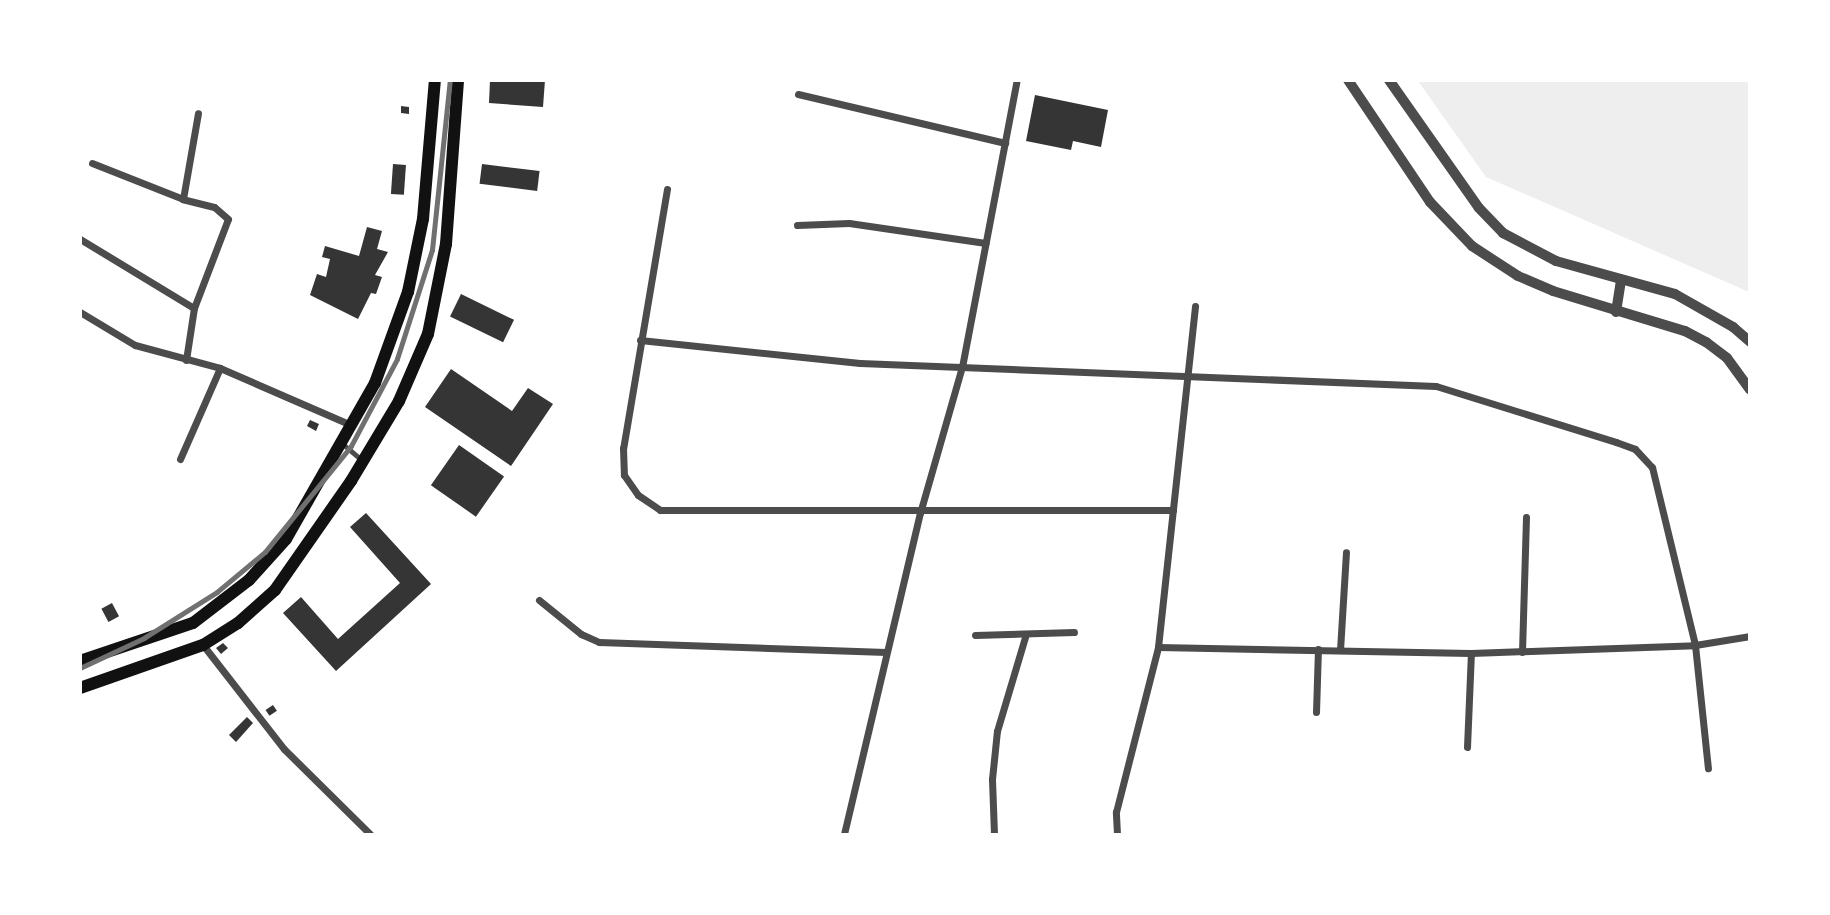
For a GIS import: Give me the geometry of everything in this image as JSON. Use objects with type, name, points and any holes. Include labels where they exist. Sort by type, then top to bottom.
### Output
[{"type":"main road","points":[[80,661],[192,623],[249,580],[286,538],[375,383],[408,292],[423,219],[435,80]]},
{"type":"main road","points":[[80,688],[203,645],[275,590],[400,401],[428,334],[446,244],[458,80]]},
{"type":"street","points":[[844,835],[920,513],[962,367],[1017,80]]},
{"type":"street","points":[[1348,80],[1430,202],[1472,246],[1518,276],[1616,312],[1685,331],[1706,342],[1727,358],[1749,390]]},
{"type":"street","points":[[1388,80],[1479,208],[1503,233],[1556,261],[1675,294],[1724,321],[1749,342]]},
{"type":"street","points":[[798,94],[1005,143]]},
{"type":"street","points":[[183,199],[198,113]]},
{"type":"street","points":[[92,163],[183,199],[214,207],[229,219],[194,308],[186,360]]},
{"type":"street","points":[[667,189],[623,448],[624,475],[638,495],[660,510],[920,513],[1173,510]]},
{"type":"street","points":[[797,225],[849,223],[986,243]]},
{"type":"street","points":[[80,239],[194,308]]},
{"type":"street","points":[[1616,312],[1621,279]]},
{"type":"street","points":[[1117,835],[1116,812],[1158,647],[1195,306]]},
{"type":"street","points":[[80,312],[135,345],[220,368],[351,425]]},
{"type":"street","points":[[640,340],[847,362],[1436,386],[1635,450],[1652,467],[1695,645],[1708,768]]},
{"type":"street","points":[[180,459],[220,368]]},
{"type":"street","points":[[1522,652],[1526,517]]},
{"type":"street","points":[[1340,650],[1346,552]]},
{"type":"street","points":[[539,600],[581,634],[599,642],[886,652]]},
{"type":"street","points":[[975,635],[1074,632]]},
{"type":"street","points":[[994,835],[992,779],[998,731],[1026,634]]},
{"type":"street","points":[[1158,647],[1471,653],[1695,645],[1749,636]]},
{"type":"street","points":[[203,645],[284,749],[370,835]]},
{"type":"street","points":[[1316,712],[1318,649]]},
{"type":"street","points":[[1467,747],[1471,653]]},
{"type":"lane","points":[[340,441],[363,460]]},
{"type":"shaded area","points":[[1418,81],[1749,81],[1749,292],[1486,177]]},
{"type":"building","points":[[490,80],[545,80],[543,107],[489,103]]},
{"type":"building","points":[[1035,95],[1108,110],[1101,147],[1073,141],[1071,150],[1026,141]]},
{"type":"building","points":[[401,106],[409,107],[409,114],[401,113]]},
{"type":"building","points":[[393,164],[406,165],[404,195],[391,194]]},
{"type":"building","points":[[482,164],[540,171],[537,191],[480,184]]},
{"type":"building","points":[[367,227],[382,231],[377,249],[388,252],[375,275],[382,277],[376,294],[371,293],[358,319],[310,295],[317,274],[326,277],[330,259],[322,257],[325,246],[359,256]]},
{"type":"building","points":[[461,294],[514,320],[503,342],[450,316]]},
{"type":"building","points":[[451,369],[512,411],[528,388],[553,404],[511,466],[425,407]]},
{"type":"building","points":[[310,420],[319,424],[316,431],[307,426]]},
{"type":"building","points":[[459,445],[504,477],[476,517],[431,485]]},
{"type":"building","points":[[366,513],[431,584],[336,671],[283,613],[301,597],[338,639],[400,583],[350,527]]},
{"type":"building","points":[[112,603],[119,616],[108,622],[101,609]]},
{"type":"building","points":[[223,643],[228,648],[221,654],[216,648]]},
{"type":"building","points":[[273,705],[277,711],[269,716],[266,710]]},
{"type":"building","points":[[247,717],[253,723],[236,742],[229,735]]},
{"type":"railway","points":[[80,668],[144,638],[217,592],[265,552],[351,446],[397,359],[432,250],[450,80]]}]
